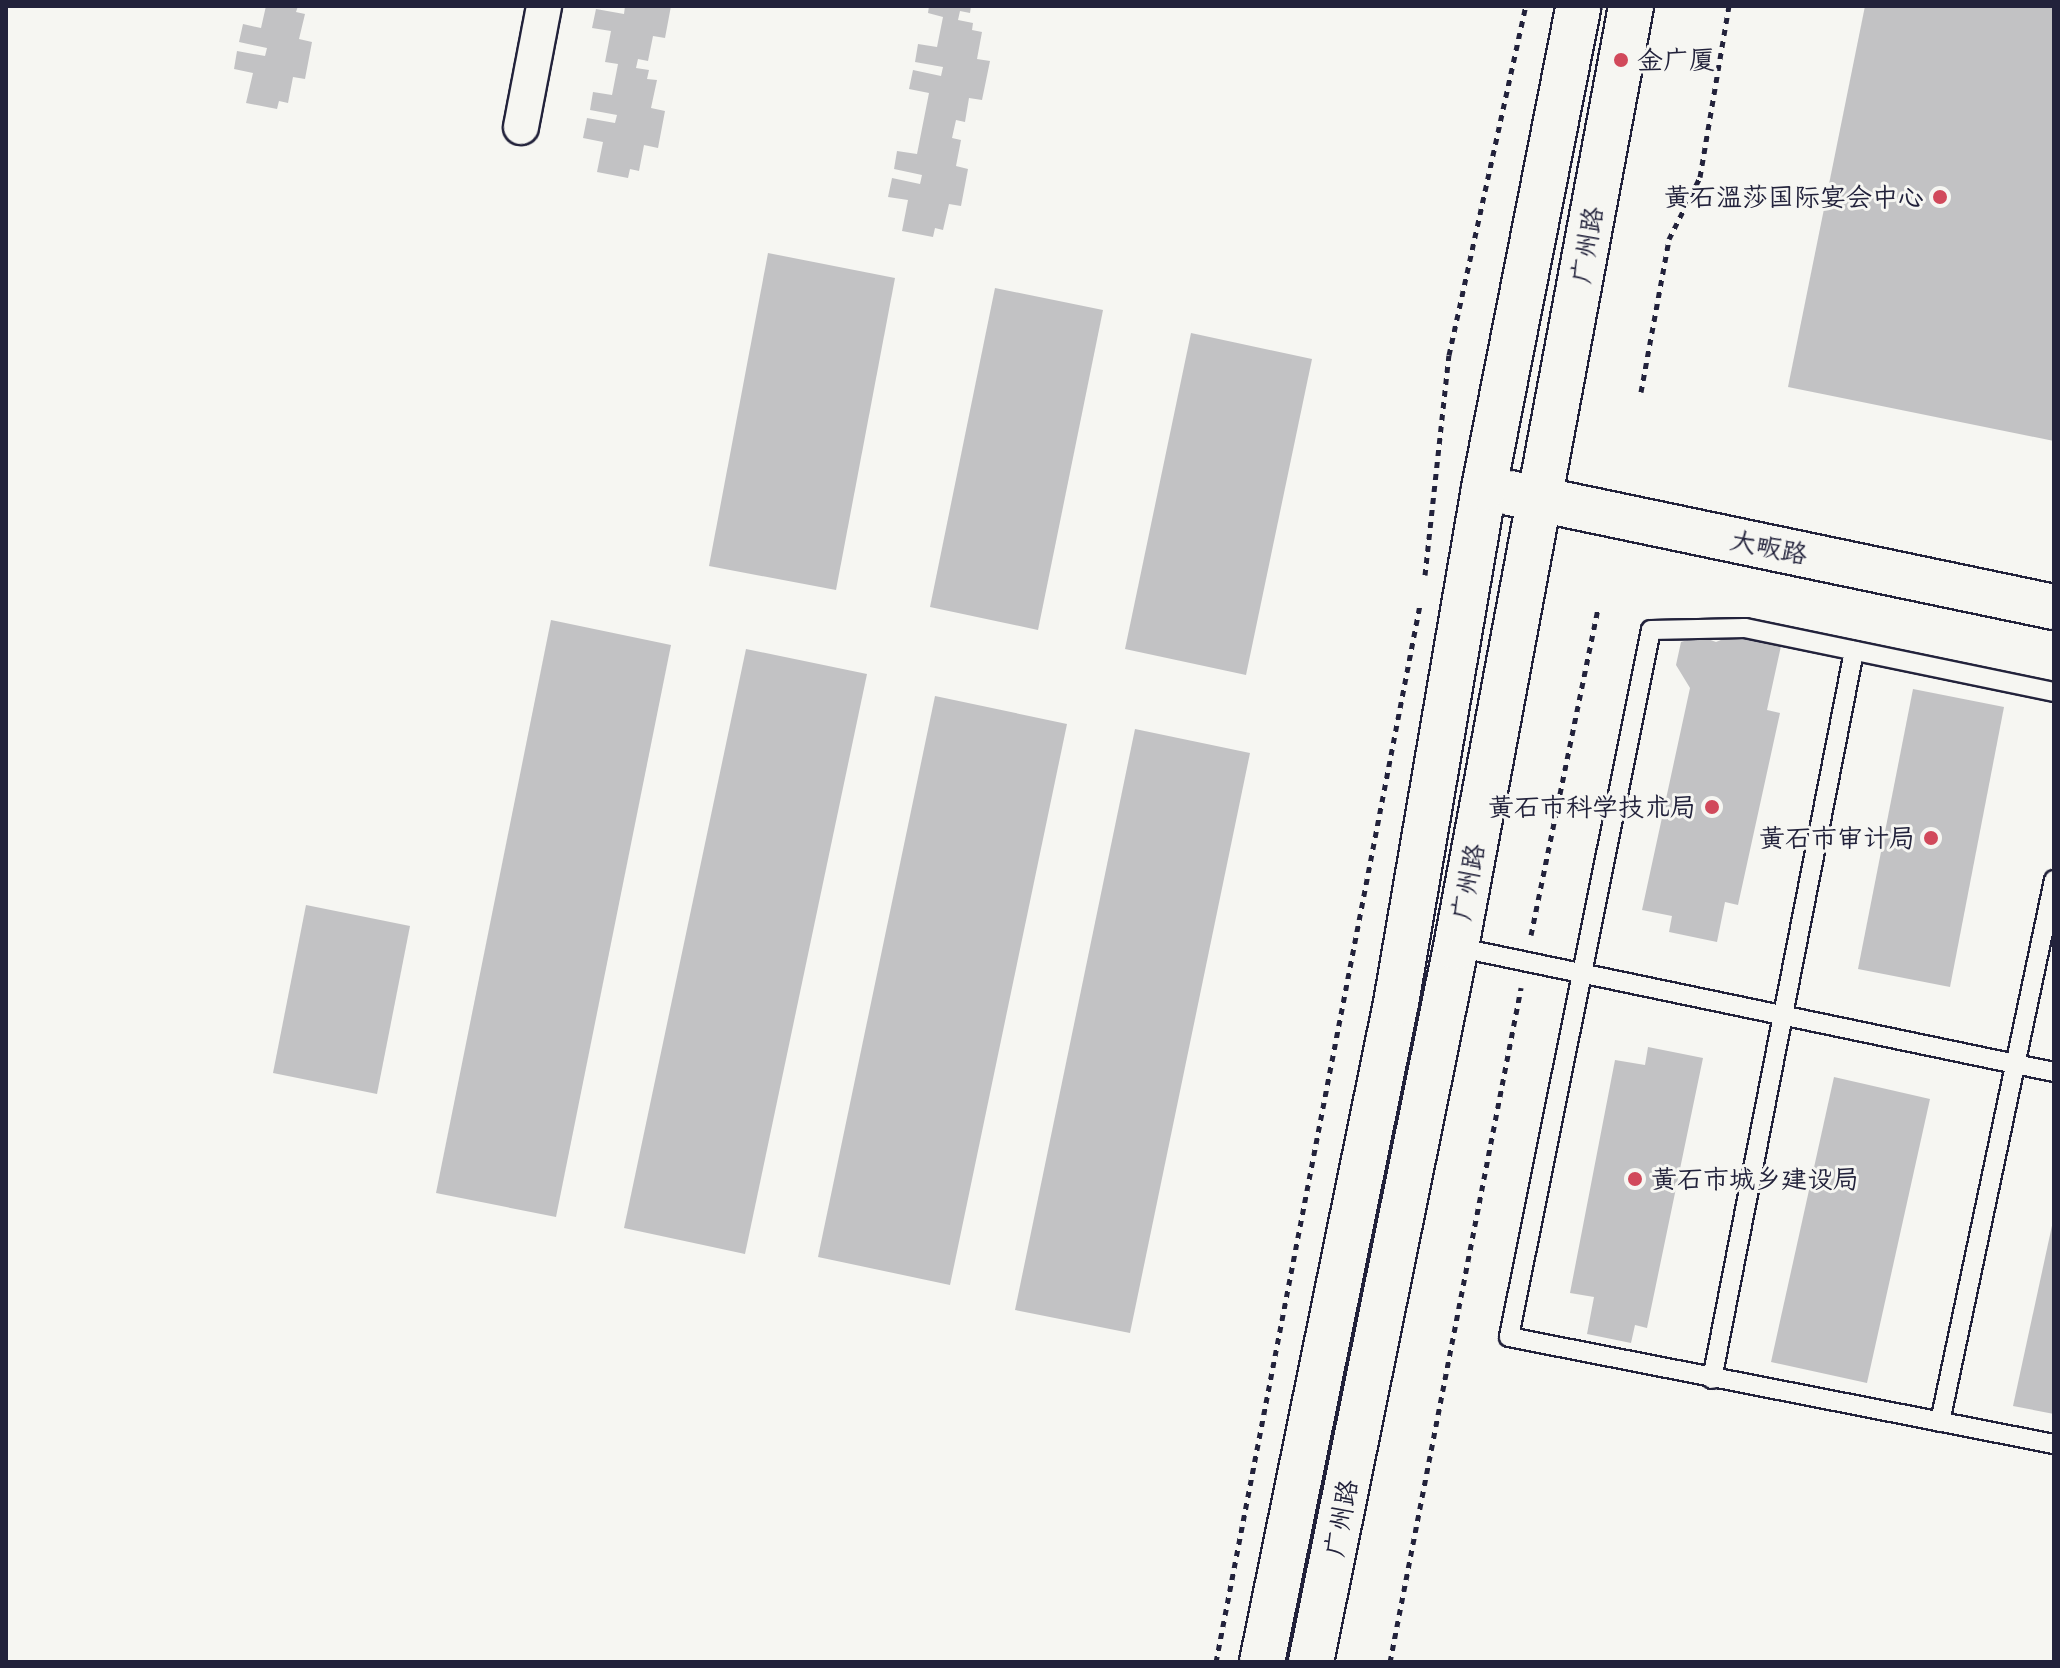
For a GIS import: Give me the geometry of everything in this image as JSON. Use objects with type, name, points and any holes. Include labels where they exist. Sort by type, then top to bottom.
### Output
[{"type":"main road","name":"广州路","points":[[1262,1662],[1396,1003],[1484,488],[1579,6]]},
{"type":"main road","name":"广州路","points":[[1311,1662],[1456,947],[1631,6]]},
{"type":"main road","name":"大畈路","points":[[1484,488],[2054,607]]},
{"type":"street","points":[[521,127],[544,6]]},
{"type":"lane","points":[[2054,692],[1745,628],[1651,630],[1509,1337],[2054,1444]]},
{"type":"lane","points":[[1712,1379],[1854,651]]},
{"type":"lane","points":[[1940,1422],[2054,880]]},
{"type":"lane","points":[[1456,947],[2054,1072]]},
{"type":"path","points":[[1425,580],[1449,355],[1526,6]]},
{"type":"path","points":[[1641,392],[1669,239],[1700,177],[1729,6]]},
{"type":"path","points":[[1216,1662],[1422,596]]},
{"type":"path","points":[[1390,1662],[1598,608]]},
{"type":"building","points":[[266,6],[298,6],[296,12],[305,14],[299,39],[312,42],[305,79],[293,77],[288,103],[279,101],[277,109],[246,103],[253,73],[234,69],[237,51],[265,56],[267,48],[239,42],[243,24],[261,28]]},
{"type":"building","points":[[625,6],[671,6],[665,38],[653,36],[648,61],[638,59],[636,68],[649,70],[647,79],[657,80],[651,108],[665,111],[658,148],[644,145],[639,171],[630,169],[628,178],[597,172],[603,142],[583,138],[587,118],[615,123],[617,115],[590,110],[593,92],[612,95],[618,64],[605,62],[611,31],[592,28],[596,9],[624,14]]},
{"type":"building","points":[[929,6],[971,6],[970,13],[960,11],[958,20],[973,23],[972,30],[982,32],[977,59],[990,61],[982,100],[969,98],[965,122],[956,120],[952,138],[961,140],[956,166],[968,169],[961,206],[949,204],[943,230],[935,228],[933,237],[902,231],[908,200],[888,197],[892,178],[920,184],[922,175],[894,169],[897,151],[917,154],[929,93],[909,89],[913,70],[941,76],[943,67],[915,62],[918,44],[937,47],[943,17],[928,13]]},
{"type":"building","name":"黄石温莎国际宴会中心","points":[[1865,6],[2054,6],[2054,441],[1788,387]]},
{"type":"building","points":[[768,253],[895,278],[836,590],[709,566]]},
{"type":"building","points":[[995,288],[1103,310],[1038,630],[930,607]]},
{"type":"building","points":[[1191,333],[1312,359],[1246,675],[1125,649]]},
{"type":"building","points":[[551,620],[671,645],[556,1217],[436,1193]]},
{"type":"building","name":"黄石市科学技术局","points":[[1733,635],[1781,646],[1767,710],[1780,713],[1738,905],[1725,902],[1717,942],[1669,932],[1672,916],[1642,910],[1690,688],[1676,665],[1681,642],[1700,636],[1716,642]]},
{"type":"building","points":[[746,649],[867,674],[745,1254],[624,1228]]},
{"type":"building","name":"黄石市审计局","points":[[1913,689],[2004,707],[1950,987],[1858,969]]},
{"type":"building","points":[[935,696],[1067,724],[950,1285],[818,1257]]},
{"type":"building","points":[[1135,729],[1250,753],[1130,1333],[1015,1310]]},
{"type":"building","points":[[306,905],[410,926],[377,1094],[273,1073]]},
{"type":"building","name":"黄石市城乡建设局","points":[[1648,1047],[1703,1058],[1647,1328],[1635,1325],[1631,1343],[1587,1334],[1594,1297],[1570,1293],[1615,1060],[1645,1065]]},
{"type":"building","points":[[1834,1077],[1930,1099],[1867,1383],[1771,1362]]},
{"type":"building","points":[[2054,1221],[2054,1414],[2013,1406]]},
{"type":"place","name":"金广厦","points":[[1621,60]]},
{"type":"place","name":"黄石温莎国际宴会中心","points":[[1940,197]]},
{"type":"place","name":"黄石市科学技术局","points":[[1712,807]]},
{"type":"place","name":"黄石市审计局","points":[[1931,838]]},
{"type":"place","name":"黄石市城乡建设局","points":[[1635,1179]]}]
